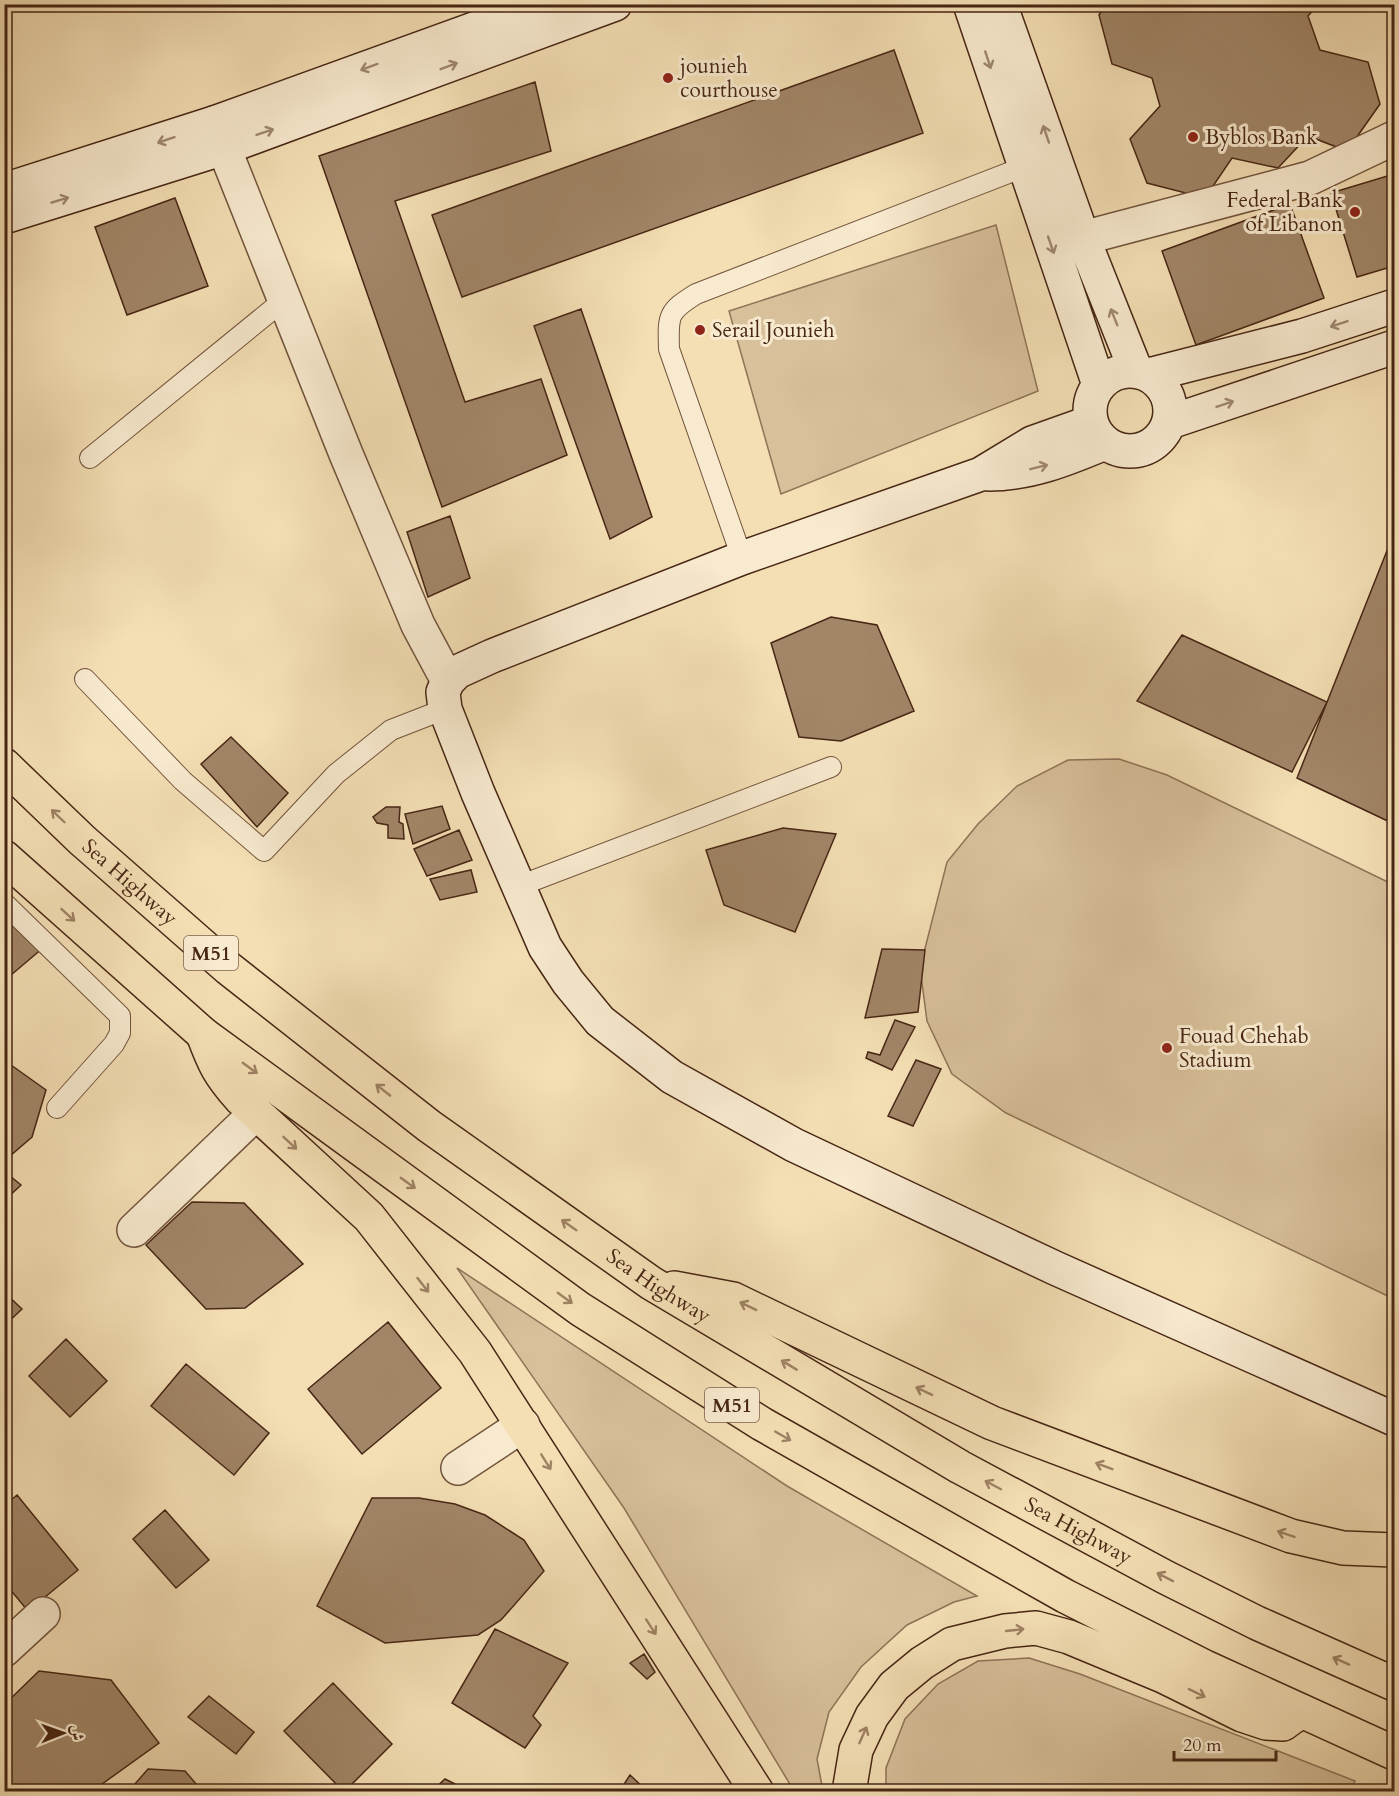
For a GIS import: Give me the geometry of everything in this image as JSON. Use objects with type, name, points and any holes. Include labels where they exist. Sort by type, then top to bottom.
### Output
[{"type":"highway","name":"Sea Highway","points":[[4,765],[82,840],[228,968],[429,1126],[651,1283],[960,1467],[1246,1618],[1395,1684]]},
{"type":"highway","name":"M51","points":[[4,856],[203,1034],[580,1309],[762,1424],[1065,1596],[1205,1667],[1395,1752]]},
{"type":"highway","points":[[203,1034],[222,1079],[369,1217],[475,1352],[757,1791]]},
{"type":"highway","points":[[651,1283],[733,1299],[992,1423],[1292,1536],[1343,1548],[1395,1550]]},
{"type":"highway","points":[[849,1791],[856,1750],[872,1716],[894,1686],[922,1663],[952,1644],[1005,1631],[1036,1628],[1069,1637],[1266,1723],[1283,1724],[1301,1711]]},
{"type":"street","points":[[4,190],[219,136],[543,4]]},
{"type":"street","points":[[4,217],[219,136],[570,12],[615,4]]},
{"type":"street","points":[[970,4],[1099,385]]},
{"type":"street","points":[[1000,4],[1083,238],[1142,373],[1160,383],[1167,395],[1170,422],[1164,435],[1155,444],[1143,450],[1129,452],[1116,450],[1098,432],[1089,408],[1092,396],[1109,376],[1122,371],[1142,373],[1302,336],[1395,306]]},
{"type":"street","points":[[219,136],[346,454],[446,695],[478,793],[545,947],[568,982],[600,1021],[672,1077],[804,1150],[1055,1268],[1395,1419]]},
{"type":"street","points":[[1083,238],[1310,178],[1395,138]]},
{"type":"street","points":[[1170,422],[1395,347]]},
{"type":"street","points":[[446,695],[457,672],[492,656],[742,558],[981,474],[1009,474],[1072,457],[1098,432]]},
{"type":"street","points":[[134,1230],[256,1113]]},
{"type":"street","points":[[458,1468],[524,1425]]},
{"type":"street","points":[[4,1650],[43,1614]]},
{"type":"lane","points":[[742,558],[669,349],[669,322],[677,306],[696,294],[1024,167]]},
{"type":"lane","points":[[90,458],[284,300]]},
{"type":"lane","points":[[85,679],[183,781],[264,851],[336,774],[391,730],[446,695]]},
{"type":"lane","points":[[519,886],[831,767]]},
{"type":"lane","points":[[4,903],[120,1016],[120,1033],[114,1044],[57,1108]]},
{"type":"shaded area","points":[[996,225],[1038,391],[781,494],[729,311]]},
{"type":"shaded area","name":"Fouad Chehab Stadium","points":[[1119,759],[1167,775],[1394,885],[1394,1299],[1006,1113],[952,1074],[927,1021],[920,968],[947,862],[978,824],[1017,786],[1068,760]]},
{"type":"shaded area","points":[[457,1268],[787,1486],[977,1596],[954,1602],[907,1625],[861,1667],[829,1712],[817,1759],[823,1791],[794,1791],[624,1508]]},
{"type":"shaded area","points":[[1029,1658],[1080,1674],[1355,1781],[1349,1792],[886,1791],[886,1768],[905,1719],[938,1684],[978,1661]]},
{"type":"building","points":[[1106,4],[1319,4],[1308,16],[1320,50],[1368,62],[1380,104],[1347,151],[1308,136],[1278,168],[1232,158],[1205,198],[1147,183],[1130,139],[1160,106],[1152,78],[1112,64],[1099,15]]},
{"type":"building","points":[[894,50],[923,133],[462,297],[432,215]]},
{"type":"building","points":[[535,82],[551,151],[395,201],[465,402],[541,379],[567,455],[442,507],[319,156]]},
{"type":"building","points":[[1394,174],[1394,266],[1357,277],[1331,193]]},
{"type":"building","points":[[175,198],[208,286],[127,315],[95,227]]},
{"type":"building","points":[[1290,204],[1324,298],[1196,345],[1162,251]]},
{"type":"building","points":[[581,309],[652,517],[610,539],[534,326]]},
{"type":"building","points":[[450,516],[470,578],[428,597],[407,532]]},
{"type":"building","points":[[1394,533],[1394,824],[1297,778]]},
{"type":"building","points":[[831,617],[877,625],[914,711],[841,741],[799,737],[771,643]]},
{"type":"building","points":[[1182,635],[1327,702],[1292,772],[1137,701]]},
{"type":"building","points":[[231,737],[288,793],[257,827],[201,764]]},
{"type":"building","points":[[442,806],[450,829],[413,844],[405,814]]},
{"type":"building","points":[[386,807],[400,807],[399,822],[403,824],[404,839],[388,838],[388,825],[377,823],[373,817]]},
{"type":"building","points":[[783,828],[836,834],[795,932],[724,905],[706,850]]},
{"type":"building","points":[[459,830],[472,860],[427,876],[414,849]]},
{"type":"building","points":[[471,870],[477,892],[440,900],[430,879]]},
{"type":"building","points":[[4,911],[44,947],[4,981]]},
{"type":"building","points":[[882,949],[925,950],[918,1012],[865,1018]]},
{"type":"building","points":[[895,1020],[915,1027],[892,1070],[866,1058],[868,1052],[880,1055]]},
{"type":"building","points":[[4,1060],[46,1090],[32,1137],[4,1161]]},
{"type":"building","points":[[916,1060],[941,1069],[913,1126],[888,1116]]},
{"type":"building","points":[[4,1171],[21,1185],[4,1201]]},
{"type":"building","points":[[192,1202],[244,1203],[303,1264],[245,1308],[206,1309],[146,1245]]},
{"type":"building","points":[[4,1292],[22,1309],[4,1326]]},
{"type":"building","points":[[388,1322],[441,1388],[362,1454],[308,1389]]},
{"type":"building","points":[[66,1339],[107,1381],[70,1417],[29,1376]]},
{"type":"building","points":[[186,1364],[269,1433],[234,1475],[151,1406]]},
{"type":"building","points":[[17,1495],[78,1570],[28,1611],[4,1582],[4,1506]]},
{"type":"building","points":[[372,1498],[419,1498],[455,1504],[485,1515],[524,1540],[544,1571],[501,1620],[478,1635],[385,1643],[317,1606]]},
{"type":"building","points":[[165,1510],[209,1560],[176,1588],[133,1539]]},
{"type":"building","points":[[495,1629],[568,1663],[533,1716],[541,1725],[525,1748],[452,1703]]},
{"type":"building","points":[[644,1654],[655,1672],[647,1679],[630,1663]]},
{"type":"building","points":[[39,1671],[111,1680],[159,1743],[91,1792],[4,1792],[4,1705]]},
{"type":"building","points":[[333,1683],[392,1744],[344,1792],[284,1731]]},
{"type":"building","points":[[209,1696],[254,1732],[236,1754],[188,1717]]},
{"type":"building","points":[[148,1769],[185,1771],[203,1792],[128,1792]]},
{"type":"building","points":[[630,1775],[646,1790],[646,1792],[619,1792]]},
{"type":"building","points":[[445,1779],[471,1792],[431,1792]]},
{"type":"place","name":"jounieh courthouse","points":[[668,78]]},
{"type":"place","name":"Byblos Bank","points":[[1193,137]]},
{"type":"place","name":"Federal Bank of Libanon","points":[[1355,212]]},
{"type":"place","name":"Serail Jounieh","points":[[700,330]]},
{"type":"place","name":"Fouad Chehab Stadium","points":[[1167,1048]]}]
